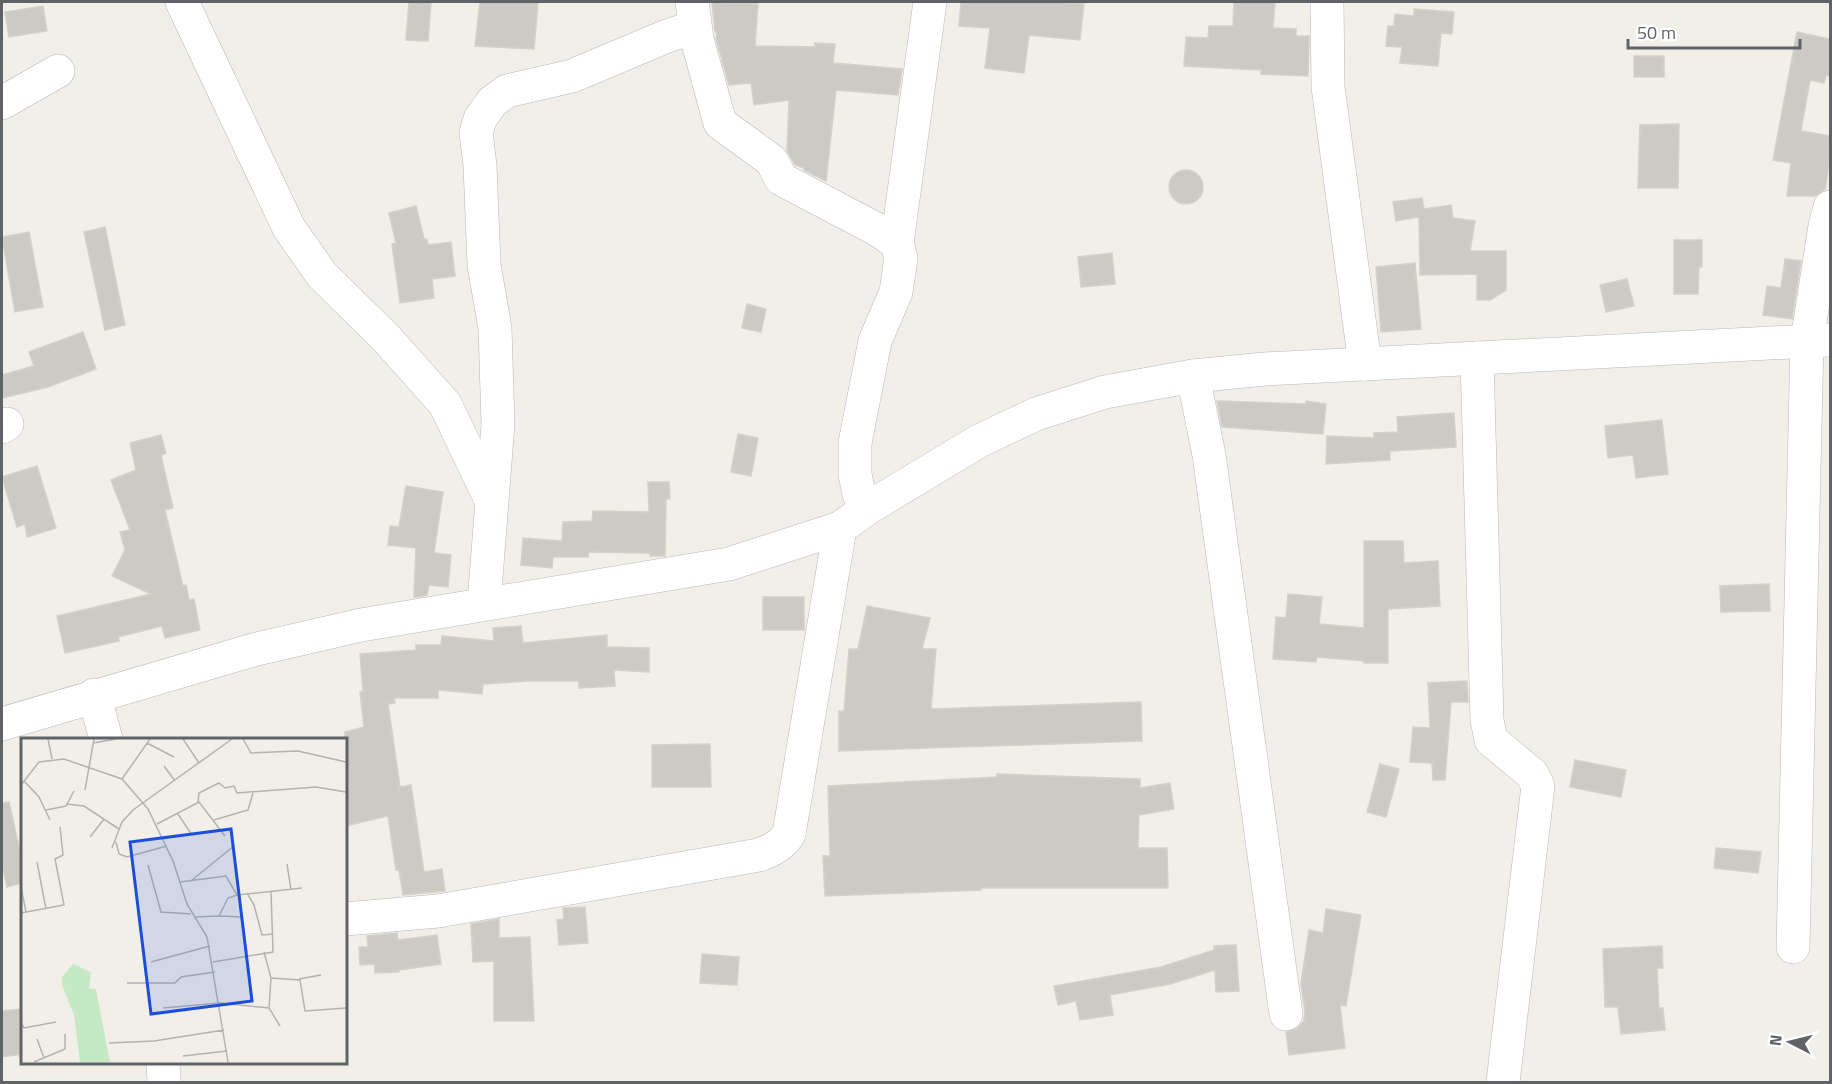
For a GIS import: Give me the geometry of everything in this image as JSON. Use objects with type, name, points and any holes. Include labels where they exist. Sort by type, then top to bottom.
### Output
[{"type":"street","points":[[182,2],[289,228],[322,275],[386,338],[445,404],[492,502]]},
{"type":"street","points":[[868,508],[859,494],[855,474],[855,443],[875,341],[896,292],[901,258],[897,243],[930,2]]},
{"type":"street","points":[[1327,2],[1328,87],[1365,364]]},
{"type":"street","points":[[484,603],[498,424],[495,328],[484,265],[480,165],[476,133],[480,119],[492,102],[507,90],[572,76],[682,30],[693,14]]},
{"type":"street","points":[[693,14],[720,123],[772,161],[782,179],[878,230],[897,243]]},
{"type":"street","points":[[2,102],[58,71]]},
{"type":"street","points":[[1793,947],[1819,341],[1825,226],[1830,207]]},
{"type":"street","points":[[2,724],[253,650],[361,625],[729,564],[840,528],[868,508],[979,441],[1036,414],[1105,392],[1193,376],[1265,369],[1819,341]]},
{"type":"street","points":[[1477,358],[1487,720],[1491,740],[1532,774],[1538,786],[1503,1083]]},
{"type":"street","points":[[1193,376],[1209,455],[1286,1014]]},
{"type":"street","points":[[346,919],[438,911],[759,855],[774,849],[783,842],[789,834],[840,528]]},
{"type":"street","points":[[94,695],[106,738]]},
{"type":"street","points":[[163,1063],[164,1083]]},
{"type":"building","points":[[409,2],[431,2],[428,41],[406,40]]},
{"type":"building","points":[[480,2],[538,2],[534,49],[475,46]]},
{"type":"building","points":[[712,2],[758,4],[755,46],[815,47],[815,43],[835,44],[833,63],[902,69],[898,95],[836,90],[826,181],[795,165],[787,151],[789,100],[754,105],[751,83],[729,85],[716,39]]},
{"type":"building","points":[[961,2],[1084,4],[1080,40],[1029,35],[1024,73],[985,68],[990,28],[959,26]]},
{"type":"building","points":[[1234,2],[1275,2],[1273,28],[1296,29],[1296,36],[1309,36],[1308,76],[1261,74],[1261,70],[1184,66],[1186,37],[1208,38],[1209,26],[1233,26]]},
{"type":"building","points":[[43,6],[47,31],[9,37],[5,12]]},
{"type":"building","points":[[1414,9],[1454,12],[1452,34],[1441,33],[1438,66],[1400,63],[1402,47],[1386,46],[1388,26],[1394,26],[1395,14],[1414,16]]},
{"type":"building","points":[[1797,32],[1830,39],[1830,76],[1826,75],[1824,83],[1810,80],[1801,131],[1830,136],[1830,159],[1825,189],[1815,196],[1787,196],[1791,163],[1773,160]]},
{"type":"building","points":[[1634,56],[1664,56],[1664,77],[1634,77]]},
{"type":"building","points":[[1679,124],[1678,188],[1638,188],[1640,125]]},
{"type":"building","points":[[1186,170],[1198,175],[1203,187],[1198,199],[1186,204],[1174,199],[1169,187],[1174,175]]},
{"type":"building","points":[[1422,198],[1424,209],[1451,205],[1453,218],[1475,221],[1470,251],[1506,251],[1506,290],[1490,300],[1477,300],[1477,274],[1420,275],[1419,217],[1396,221],[1393,202]]},
{"type":"building","points":[[416,206],[424,239],[427,239],[428,245],[451,242],[455,276],[432,279],[434,298],[400,303],[392,244],[396,243],[389,213]]},
{"type":"building","points":[[105,227],[125,325],[105,330],[84,232]]},
{"type":"building","points":[[29,232],[43,307],[15,312],[2,237]]},
{"type":"building","points":[[1674,240],[1702,240],[1702,267],[1699,267],[1698,294],[1674,294]]},
{"type":"building","points":[[1112,253],[1115,284],[1081,287],[1078,257]]},
{"type":"building","points":[[1785,259],[1801,261],[1792,319],[1763,315],[1767,286],[1781,288]]},
{"type":"building","points":[[1415,263],[1421,329],[1381,332],[1376,267]]},
{"type":"building","points":[[1627,279],[1634,306],[1606,312],[1600,285]]},
{"type":"building","points":[[747,304],[766,309],[761,332],[742,328]]},
{"type":"building","points":[[83,332],[96,369],[48,387],[2,398],[2,375],[34,366],[29,352]]},
{"type":"building","points":[[1217,401],[1306,404],[1306,401],[1326,404],[1323,434],[1222,427]]},
{"type":"building","points":[[1454,413],[1456,447],[1390,451],[1390,460],[1326,464],[1327,436],[1374,438],[1374,433],[1398,432],[1397,417]]},
{"type":"building","points":[[1662,420],[1668,474],[1636,478],[1633,455],[1608,458],[1605,426]]},
{"type":"building","points":[[738,434],[758,438],[751,476],[731,472]]},
{"type":"building","points":[[161,435],[166,453],[161,455],[173,508],[165,510],[183,586],[186,585],[189,600],[194,599],[200,630],[165,638],[162,626],[118,637],[119,641],[65,653],[57,616],[151,594],[112,576],[125,550],[120,532],[130,530],[111,480],[136,470],[130,443]]},
{"type":"building","points":[[37,466],[56,528],[27,537],[25,524],[17,527],[2,477]]},
{"type":"building","points":[[648,482],[669,482],[670,499],[666,499],[665,556],[650,556],[650,553],[589,552],[588,557],[553,557],[552,568],[521,565],[523,538],[562,541],[563,522],[592,521],[593,511],[649,512]]},
{"type":"building","points":[[406,486],[443,492],[434,553],[451,555],[448,587],[429,585],[427,595],[416,597],[414,597],[416,548],[388,545],[390,526],[399,527]]},
{"type":"building","points":[[1364,541],[1403,541],[1404,563],[1438,561],[1440,606],[1388,609],[1388,663],[1364,663],[1364,661],[1317,657],[1316,662],[1273,659],[1276,617],[1286,618],[1288,594],[1322,597],[1319,624],[1364,628]]},
{"type":"building","points":[[1769,584],[1770,611],[1721,612],[1720,586]]},
{"type":"building","points":[[763,597],[804,597],[804,630],[763,630]]},
{"type":"building","points":[[867,606],[930,618],[922,649],[936,649],[931,709],[1141,702],[1142,741],[839,751],[839,711],[844,711],[849,649],[858,649]]},
{"type":"building","points":[[521,626],[523,643],[607,635],[607,647],[649,648],[649,672],[614,670],[615,686],[579,688],[579,681],[527,681],[483,684],[482,694],[438,690],[438,698],[394,698],[395,703],[388,704],[400,787],[411,785],[424,872],[442,869],[445,891],[403,895],[399,870],[396,870],[388,816],[346,826],[345,732],[364,727],[360,692],[363,691],[360,654],[416,650],[416,645],[441,645],[442,636],[494,641],[493,628]]},
{"type":"building","points":[[1467,681],[1468,702],[1451,702],[1445,780],[1433,780],[1432,763],[1410,762],[1413,727],[1430,728],[1428,683]]},
{"type":"building","points":[[710,744],[711,787],[652,787],[652,745]]},
{"type":"building","points":[[1575,760],[1626,770],[1621,797],[1570,787]]},
{"type":"building","points":[[1380,764],[1399,769],[1386,817],[1367,812]]},
{"type":"building","points":[[997,774],[1140,779],[1140,788],[1170,783],[1174,809],[1139,815],[1138,848],[1167,848],[1168,888],[981,888],[981,890],[825,896],[823,856],[830,856],[828,786],[997,777]]},
{"type":"building","points":[[9,802],[21,856],[21,883],[7,887],[2,863],[2,803]]},
{"type":"building","points":[[1716,848],[1761,852],[1758,873],[1714,868]]},
{"type":"building","points":[[585,907],[588,943],[559,945],[557,920],[564,919],[563,908]]},
{"type":"building","points":[[1326,909],[1361,915],[1346,1006],[1340,1005],[1345,1048],[1289,1055],[1286,1032],[1297,1029],[1304,1021],[1305,1011],[1301,984],[1309,930],[1323,933]]},
{"type":"building","points":[[499,919],[499,938],[530,937],[534,1021],[494,1021],[494,961],[473,962],[471,924]]},
{"type":"building","points":[[397,933],[398,940],[437,935],[441,964],[399,970],[399,972],[375,973],[375,964],[360,965],[359,947],[368,947],[367,936]]},
{"type":"building","points":[[1236,945],[1239,991],[1216,992],[1215,970],[1170,984],[1110,995],[1113,1015],[1080,1020],[1076,1001],[1058,1005],[1054,986],[1161,967],[1214,950],[1214,946]]},
{"type":"building","points":[[1662,946],[1663,968],[1657,968],[1659,1008],[1663,1008],[1665,1030],[1621,1034],[1618,1007],[1605,1007],[1603,949]]},
{"type":"building","points":[[702,954],[739,957],[737,985],[700,983]]},
{"type":"building","points":[[21,1009],[21,1054],[2,1057],[2,1011]]}]
